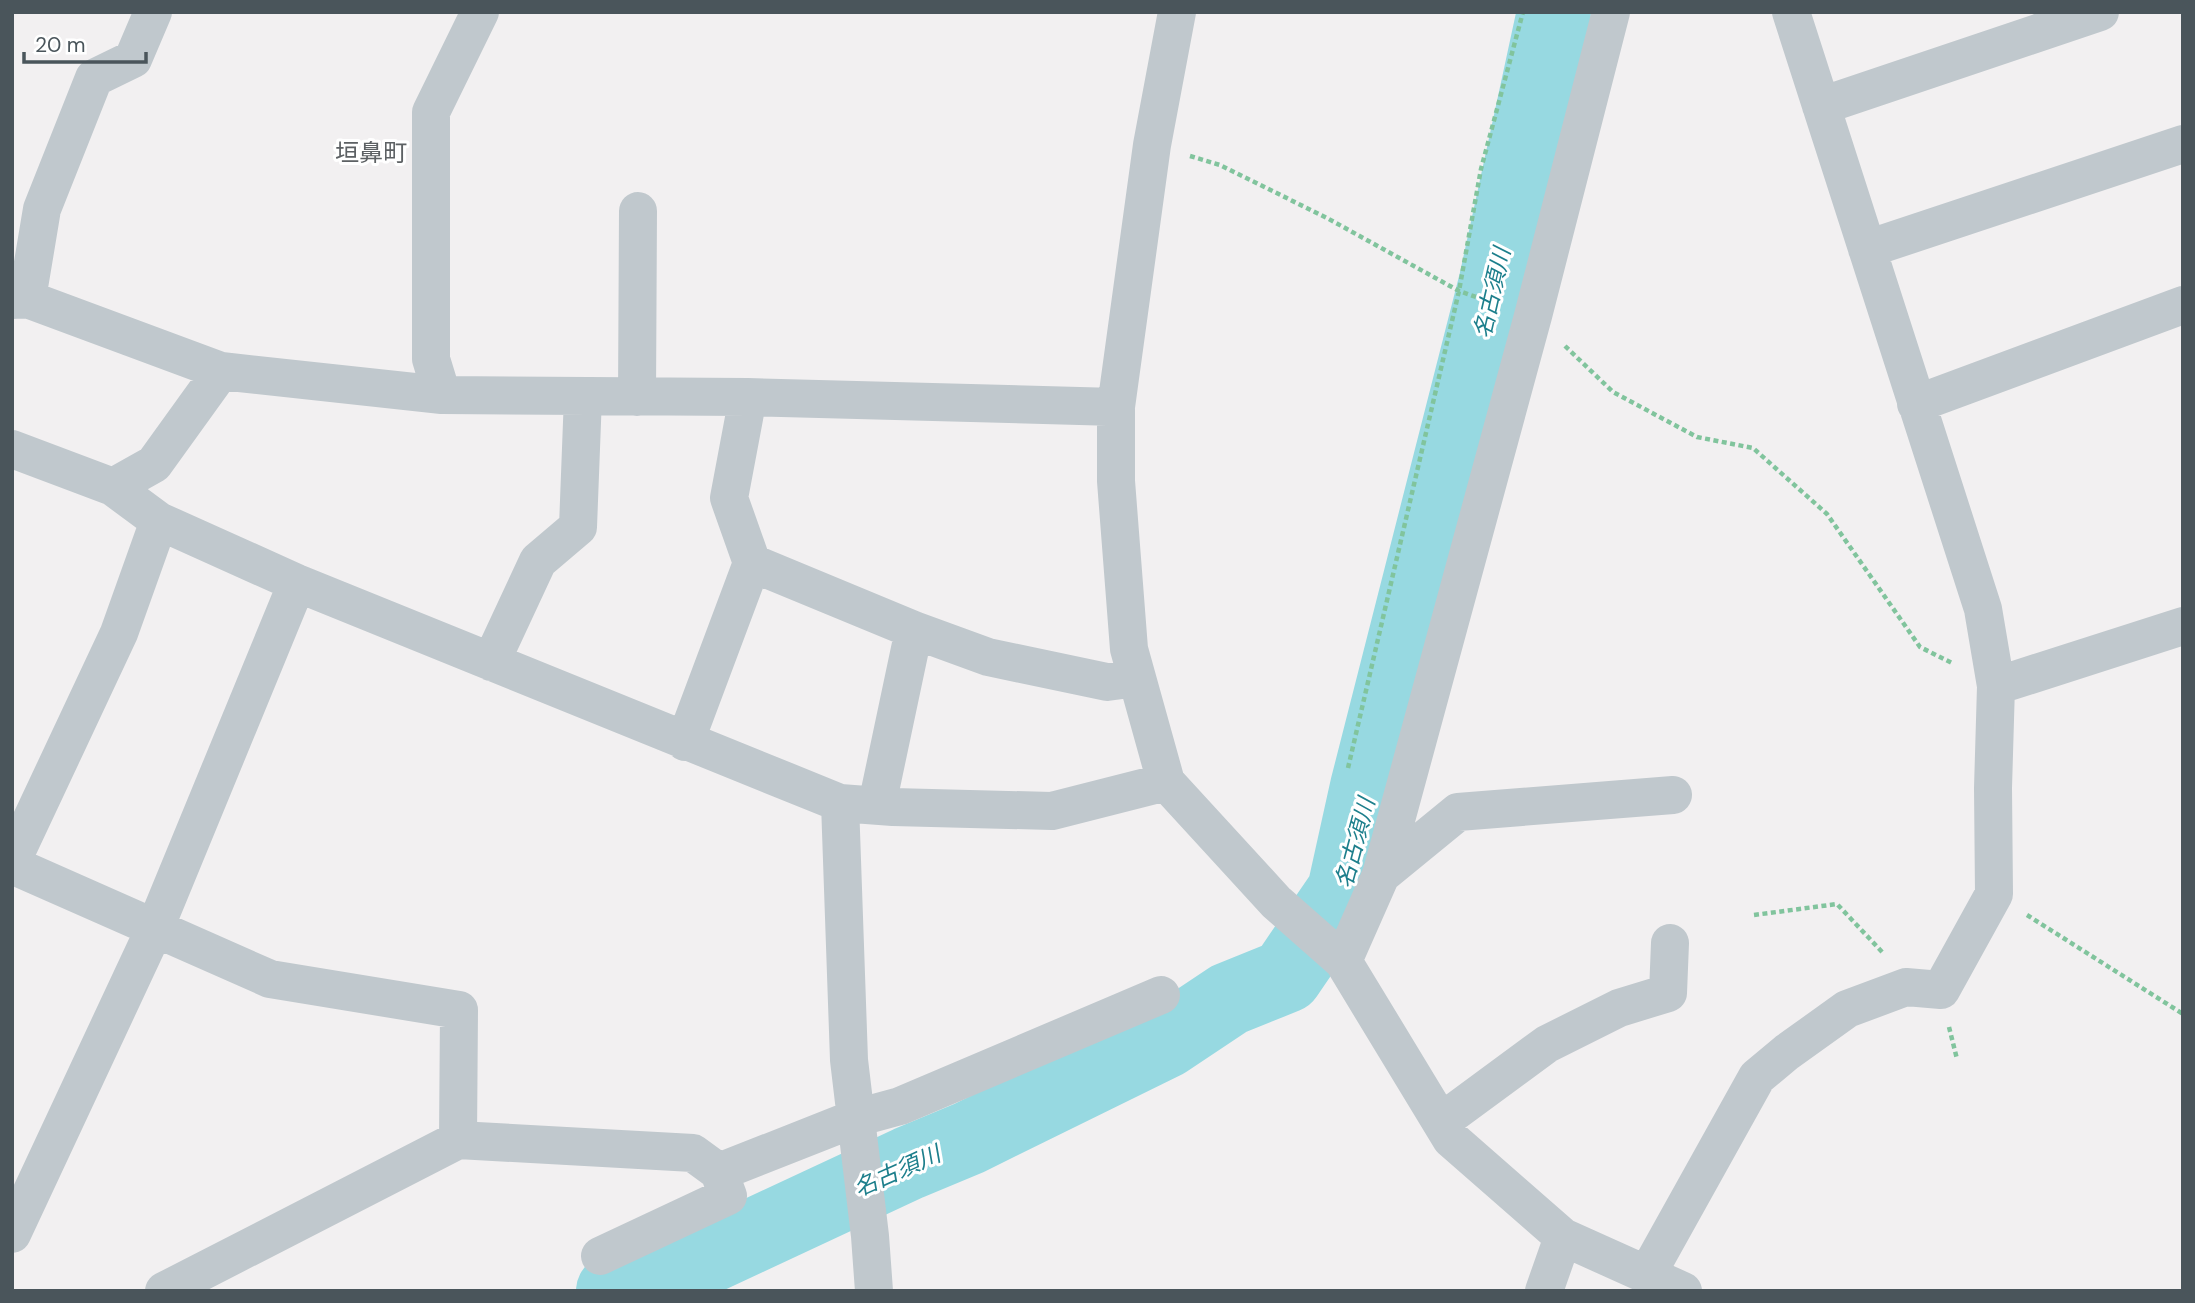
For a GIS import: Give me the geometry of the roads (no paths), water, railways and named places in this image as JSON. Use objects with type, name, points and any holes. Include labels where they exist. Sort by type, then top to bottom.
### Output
[{"type":"street","points":[[153,12],[133,59],[94,78],[41,209],[20,300],[221,371],[442,395],[748,397],[1116,407]]},
{"type":"street","points":[[442,395],[431,359],[431,112],[480,12]]},
{"type":"street","points":[[1177,12],[1152,145],[1116,407],[1116,481],[1129,649],[1166,782],[1276,902],[1343,961],[1451,1139],[1563,1237],[1683,1291]]},
{"type":"street","points":[[1343,961],[1381,875],[1533,316],[1611,12]]},
{"type":"street","points":[[1654,1262],[1756,1077],[1847,1009],[1906,986],[1941,990],[1994,894],[1996,686],[1983,610],[1791,12]]},
{"type":"street","points":[[1821,106],[2100,12]]},
{"type":"street","points":[[1867,249],[2183,144]]},
{"type":"street","points":[[637,397],[638,211]]},
{"type":"street","points":[[1916,404],[2183,305]]},
{"type":"street","points":[[113,487],[154,464],[221,371]]},
{"type":"street","points":[[491,662],[538,561],[578,527],[583,396]]},
{"type":"street","points":[[685,742],[752,563],[729,498],[748,397]]},
{"type":"street","points":[[12,449],[113,487],[159,521],[297,583],[685,742],[859,804],[1052,811],[1166,782]]},
{"type":"street","points":[[159,521],[119,632],[12,863],[270,979],[460,1010],[458,1140]]},
{"type":"street","points":[[752,563],[914,630],[988,657],[1107,682],[1137,678]]},
{"type":"street","points":[[12,1234],[155,928],[297,583]]},
{"type":"street","points":[[1996,686],[2183,626]]},
{"type":"street","points":[[874,1291],[849,1060],[859,804],[914,630]]},
{"type":"street","points":[[1381,875],[1458,812],[1673,795]]},
{"type":"street","points":[[1441,1122],[1547,1044],[1619,1007],[1668,993],[1670,943]]},
{"type":"street","points":[[719,1172],[856,1118],[900,1106],[1161,995]]},
{"type":"street","points":[[164,1291],[458,1140],[693,1153],[719,1172],[728,1196],[600,1256]]},
{"type":"street","points":[[1544,1291],[1563,1237]]},
{"type":"waterway","name":"名古須川","points":[[613,1291],[682,1269],[909,1163],[969,1138],[1166,1041],[1229,999],[1286,976],[1344,891],[1367,787],[1496,281],[1554,12]]},
{"type":"district","name":"垣鼻町","points":[[371,153]]}]
